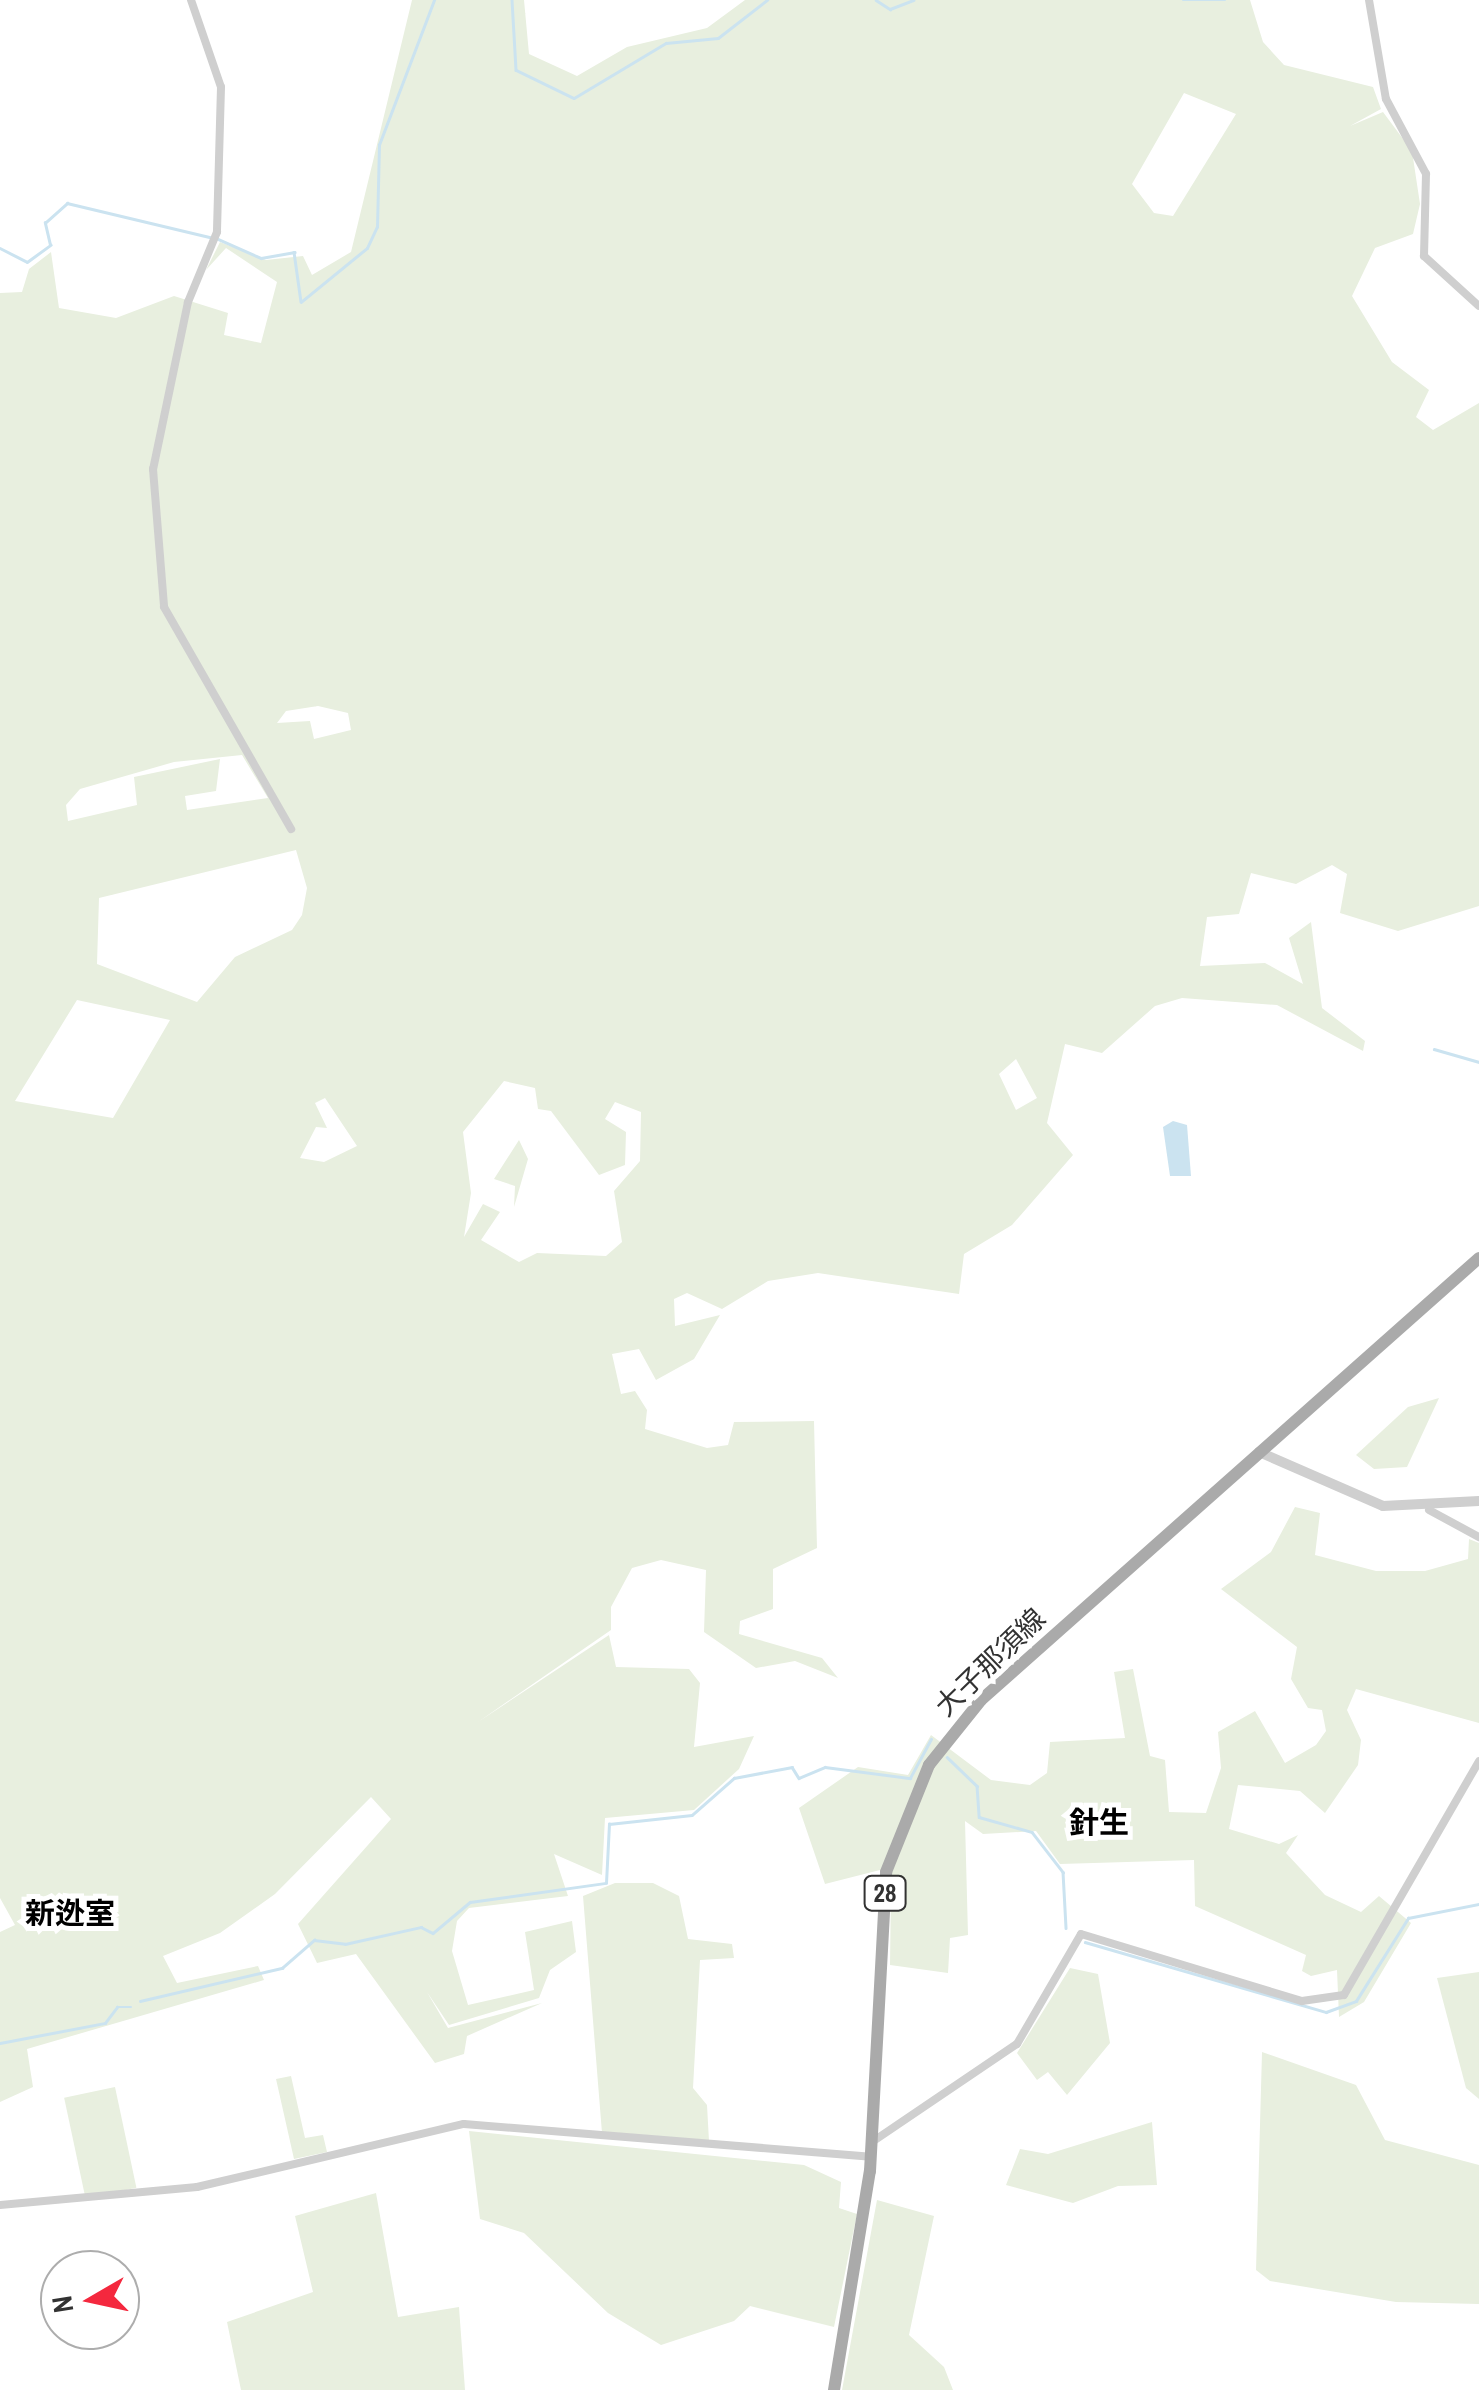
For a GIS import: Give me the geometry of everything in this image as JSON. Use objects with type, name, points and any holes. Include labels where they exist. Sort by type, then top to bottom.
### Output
[{"type":"main road","name":"大子那須線","points":[[834,2390],[872,2142],[886,1872],[929,1765],[981,1700],[1479,1258]]},
{"type":"street","points":[[191,0],[221,87],[217,232],[188,302],[153,469],[164,607],[291,829]]},
{"type":"street","points":[[1369,0],[1386,99],[1426,174],[1424,256],[1479,306]]},
{"type":"street","points":[[1259,1452],[1382,1506],[1429,1510],[1479,1501]]},
{"type":"street","points":[[1429,1510],[1479,1537]]},
{"type":"street","points":[[872,2142],[1017,2044],[1081,1934],[1302,2001],[1344,1995],[1479,1761]]},
{"type":"street","points":[[0,2205],[197,2187],[464,2124],[870,2158]]},
{"type":"green space","points":[[412,0],[524,0],[529,54],[577,76],[627,47],[707,28],[745,0],[1250,0],[1263,42],[1284,65],[1373,87],[1381,109],[1350,126],[1383,112],[1412,151],[1420,204],[1413,234],[1375,248],[1352,296],[1392,362],[1429,390],[1416,417],[1433,430],[1479,403],[1479,906],[1398,931],[1340,913],[1347,874],[1332,865],[1296,884],[1251,873],[1239,914],[1207,917],[1200,966],[1265,963],[1303,984],[1289,938],[1311,922],[1322,1008],[1365,1041],[1363,1051],[1277,1005],[1182,998],[1155,1006],[1102,1053],[1065,1044],[1047,1123],[1073,1155],[1012,1225],[964,1254],[959,1294],[818,1273],[768,1281],[722,1309],[687,1293],[674,1299],[675,1326],[720,1315],[694,1359],[656,1380],[639,1349],[612,1354],[621,1394],[635,1391],[647,1410],[645,1429],[707,1448],[728,1445],[734,1422],[814,1421],[817,1548],[773,1569],[773,1609],[740,1621],[739,1634],[822,1658],[838,1678],[795,1661],[756,1668],[704,1632],[706,1570],[661,1560],[632,1568],[611,1607],[611,1630],[478,1722],[609,1635],[616,1667],[689,1669],[700,1683],[694,1747],[754,1736],[739,1769],[694,1810],[605,1818],[602,1875],[554,1854],[568,1896],[469,1908],[457,1921],[452,1951],[468,2005],[534,1990],[525,1932],[572,1921],[576,1952],[550,1970],[539,1998],[449,2025],[427,1992],[448,2028],[542,2003],[467,2036],[464,2054],[435,2063],[356,1954],[317,1963],[298,1924],[391,1819],[371,1797],[275,1894],[220,1933],[163,1956],[177,1983],[258,1966],[264,1980],[27,2049],[33,2087],[0,2102],[0,1932],[15,1925],[0,1898],[0,293],[22,292],[29,269],[51,252],[59,308],[116,318],[174,296],[228,313],[224,335],[261,343],[277,282],[226,248],[206,270],[220,242],[266,260],[303,256],[312,275],[351,252]],"holes":[[[1184,93],[1236,114],[1173,216],[1154,213],[1132,184]],[[318,706],[348,713],[351,730],[314,739],[310,721],[277,723],[286,711]],[[242,755],[268,798],[187,810],[185,796],[216,791],[220,759],[134,777],[137,805],[68,821],[66,805],[80,789],[174,762]],[[296,850],[307,888],[302,915],[292,930],[235,957],[197,1002],[97,964],[99,898]],[[77,1000],[170,1020],[113,1118],[15,1101]],[[1016,1059],[1037,1098],[1016,1110],[999,1074]],[[504,1081],[535,1088],[538,1109],[551,1111],[599,1175],[625,1165],[626,1132],[605,1119],[615,1102],[641,1112],[640,1161],[614,1191],[622,1242],[606,1256],[537,1253],[519,1262],[481,1240],[500,1212],[483,1204],[464,1237],[471,1193],[463,1132]],[[325,1098],[357,1146],[324,1162],[300,1158],[316,1127],[327,1128],[315,1103]]]},
{"type":"green space","points":[[519,1140],[528,1159],[514,1207],[515,1186],[494,1179]]},
{"type":"green space","points":[[1439,1398],[1407,1467],[1374,1469],[1356,1455],[1408,1407]]},
{"type":"green space","points":[[1295,1507],[1320,1513],[1315,1555],[1376,1571],[1425,1571],[1468,1559],[1469,1539],[1479,1543],[1479,1723],[1356,1689],[1347,1710],[1361,1740],[1358,1765],[1325,1813],[1300,1791],[1238,1785],[1229,1829],[1279,1844],[1298,1835],[1286,1853],[1325,1895],[1361,1912],[1379,1896],[1411,1923],[1364,2002],[1339,2017],[1337,1970],[1311,1976],[1302,1971],[1306,1955],[1195,1906],[1194,1860],[1060,1864],[1036,1831],[983,1834],[965,1821],[968,1935],[950,1938],[948,1973],[890,1965],[891,1887],[880,1870],[825,1884],[799,1808],[858,1767],[908,1775],[931,1735],[991,1780],[1030,1785],[1047,1773],[1050,1742],[1125,1738],[1114,1672],[1133,1669],[1150,1756],[1165,1760],[1169,1812],[1206,1813],[1221,1768],[1218,1732],[1255,1711],[1285,1763],[1316,1745],[1326,1731],[1322,1710],[1308,1708],[1291,1679],[1297,1647],[1221,1589],[1271,1552]]},
{"type":"green space","points":[[615,1883],[653,1883],[679,1896],[688,1939],[732,1944],[734,1958],[700,1960],[693,2088],[707,2105],[709,2141],[602,2133],[583,1896]]},
{"type":"green space","points":[[1070,1968],[1098,1974],[1110,2043],[1067,2095],[1048,2072],[1037,2080],[1017,2053]]},
{"type":"green space","points":[[1479,1972],[1479,2099],[1466,2088],[1437,1978]]},
{"type":"green space","points":[[1262,2052],[1356,2085],[1385,2140],[1479,2165],[1479,2304],[1396,2302],[1270,2281],[1256,2270]]},
{"type":"green space","points":[[291,2076],[305,2138],[323,2135],[327,2152],[294,2159],[276,2079]]},
{"type":"green space","points":[[115,2087],[136,2188],[86,2199],[64,2098]]},
{"type":"green space","points":[[1152,2122],[1157,2185],[1118,2186],[1073,2203],[1006,2185],[1020,2149],[1048,2154]]},
{"type":"green space","points":[[469,2131],[804,2165],[841,2182],[839,2208],[857,2214],[834,2327],[750,2306],[734,2321],[661,2345],[608,2313],[524,2233],[480,2219]]},
{"type":"green space","points":[[376,2193],[398,2317],[459,2307],[465,2390],[241,2390],[227,2322],[313,2292],[295,2216]]},
{"type":"green space","points":[[877,2200],[934,2216],[909,2335],[944,2367],[953,2390],[842,2390]]},
{"type":"water","points":[[1173,1121],[1187,1125],[1191,1176],[1170,1176],[1163,1127]]},
{"type":"waterway","points":[[218,239],[261,258],[294,252],[301,302],[367,248],[377,227],[379,145],[434,0]]},
{"type":"waterway","points":[[512,0],[516,70],[574,98],[666,43],[718,38],[767,0]]},
{"type":"waterway","points":[[876,0],[890,9],[913,0]]},
{"type":"waterway","points":[[1183,0],[1225,0]]},
{"type":"waterway","points":[[0,248],[27,262],[50,245],[45,223],[67,203],[210,237]]},
{"type":"waterway","points":[[1434,1049],[1479,1062]]},
{"type":"waterway","points":[[140,2001],[282,1968],[314,1940],[345,1944],[421,1927],[433,1933],[470,1902],[606,1883],[609,1824],[692,1815],[734,1778],[792,1767],[799,1778],[825,1767],[910,1778],[931,1739]]},
{"type":"waterway","points":[[947,1757],[977,1786],[979,1817],[1032,1832],[1063,1872],[1066,1928]]},
{"type":"waterway","points":[[1085,1942],[1326,2012],[1356,2001],[1408,1918],[1479,1904]]},
{"type":"waterway","points":[[0,2043],[105,2023],[117,2007],[131,2007]]},
{"type":"district","name":"針生","points":[[1099,1822]]},
{"type":"district","name":"新迯室","points":[[70,1913]]}]
